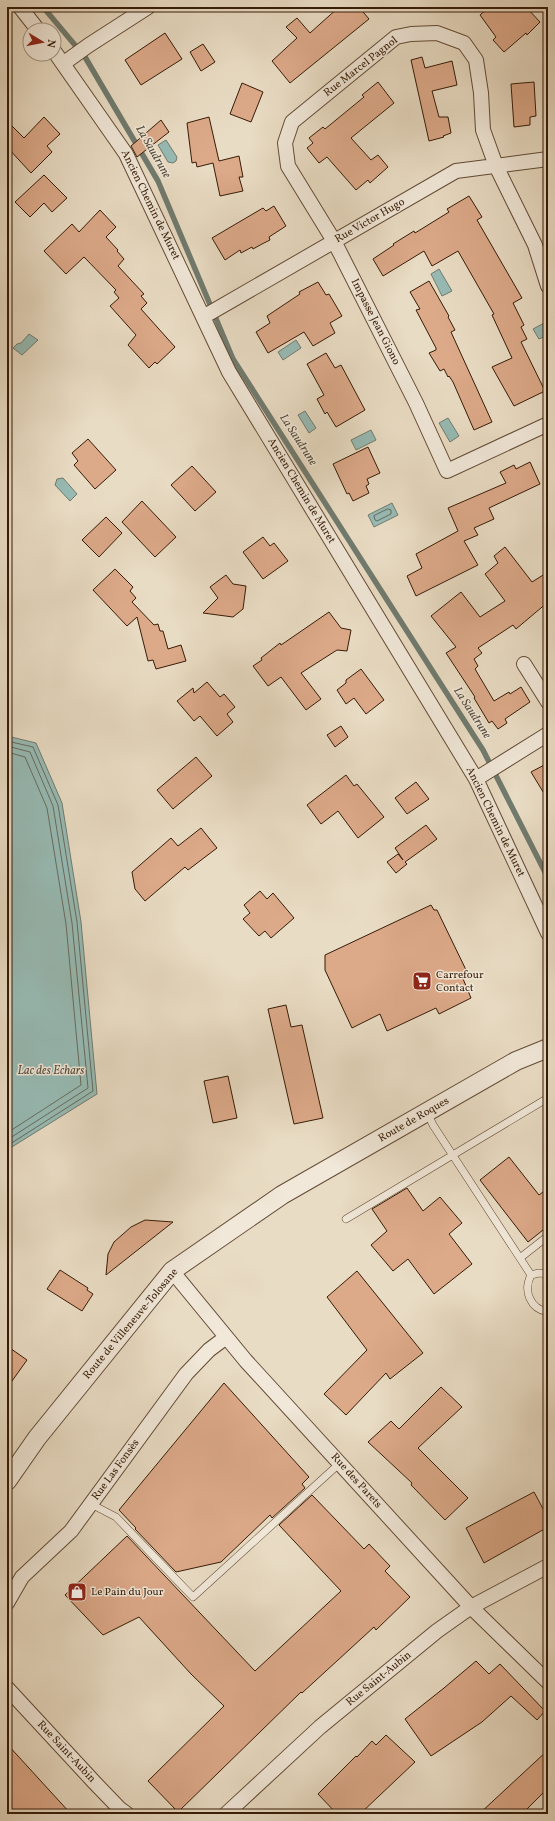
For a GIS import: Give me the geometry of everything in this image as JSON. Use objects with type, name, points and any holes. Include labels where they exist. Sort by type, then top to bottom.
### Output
[{"type":"street","points":[[20,7],[32,22]]},
{"type":"street","points":[[64,63],[148,7]]},
{"type":"street","name":"Rue Marcel Pagnol","points":[[334,241],[288,166],[285,143],[292,122],[396,38],[411,34],[438,33],[464,43],[476,60],[481,93],[483,130],[496,166],[535,245],[548,286]]},
{"type":"street","name":"Ancien Chemin de Muret","points":[[62,61],[126,154],[229,372],[476,779],[548,932]]},
{"type":"street","name":"Rue Victor Hugo","points":[[203,317],[456,171],[548,159]]},
{"type":"street","name":"Impasse Jean Giono","points":[[334,241],[416,404],[447,471],[548,424]]},
{"type":"street","points":[[524,664],[548,702]]},
{"type":"street","points":[[476,779],[548,734]]},
{"type":"street","name":"Route de Roques","points":[[282,1196],[516,1061],[548,1048]]},
{"type":"street","name":"Route de Villeneuve-Tolosane","points":[[7,1481],[37,1438],[172,1271],[282,1196]]},
{"type":"street","name":"Rue des Parets","points":[[172,1271],[186,1286],[225,1338],[471,1607],[548,1682]]},
{"type":"street","name":"Rue Las Fonsès","points":[[7,1603],[22,1577],[71,1531],[186,1374],[210,1350],[225,1338]]},
{"type":"street","name":"Rue Saint-Aubin","points":[[226,1814],[320,1727],[437,1631],[471,1607],[548,1566]]},
{"type":"street","name":"Rue Saint-Aubin","points":[[7,1688],[90,1778],[120,1809],[127,1814]]},
{"type":"lane","points":[[346,1219],[452,1154],[548,1098]]},
{"type":"lane","points":[[426,1112],[531,1275]]},
{"type":"lane","points":[[520,1258],[548,1236]]},
{"type":"lane","points":[[548,1274],[539,1273],[531,1275],[527,1283],[527,1296],[539,1309],[548,1312]]},
{"type":"lane","points":[[91,1504],[116,1517],[194,1597],[340,1463]]},
{"type":"water","points":[[166,140],[177,157],[176,161],[173,163],[168,162],[158,145]]},
{"type":"water","points":[[439,269],[452,291],[442,296],[431,274]]},
{"type":"water","points":[[548,321],[548,335],[539,339],[533,329]]},
{"type":"water","points":[[29,334],[38,340],[22,355],[13,348],[17,344],[21,343]]},
{"type":"water","points":[[296,340],[301,348],[283,360],[278,352]]},
{"type":"water","points":[[305,411],[316,428],[309,433],[298,415]]},
{"type":"water","points":[[448,418],[459,436],[450,442],[439,423]]},
{"type":"water","points":[[371,430],[376,440],[356,450],[351,440]]},
{"type":"water","points":[[63,478],[77,494],[70,501],[55,485],[57,479]]},
{"type":"water","points":[[392,503],[398,515],[374,527],[368,515]]},
{"type":"water","name":"Lac des Echars","points":[[7,736],[36,743],[62,803],[81,922],[97,1094],[7,1150]]},
{"type":"building","points":[[339,7],[359,7],[369,19],[290,83],[272,61],[297,38],[286,27],[297,18],[310,33]]},
{"type":"building","points":[[489,7],[526,7],[540,22],[527,35],[526,33],[504,52],[493,40],[496,37],[480,15]]},
{"type":"building","points":[[165,33],[182,59],[141,85],[125,60]]},
{"type":"building","points":[[203,44],[215,62],[201,71],[190,52]]},
{"type":"building","points":[[422,57],[425,68],[452,61],[457,85],[432,91],[439,117],[448,117],[451,133],[443,136],[444,137],[429,141],[411,60]]},
{"type":"building","points":[[378,82],[394,103],[351,138],[371,160],[378,155],[388,167],[370,183],[368,180],[356,190],[327,157],[319,163],[307,148],[313,143],[309,138],[323,127],[325,129],[364,97],[362,95]]},
{"type":"building","points":[[534,82],[536,116],[530,117],[530,125],[514,127],[511,84]]},
{"type":"building","points":[[242,83],[263,92],[251,122],[230,114]]},
{"type":"building","points":[[44,117],[60,134],[47,146],[52,152],[31,173],[7,147],[7,121],[24,138]]},
{"type":"building","points":[[209,117],[219,161],[239,156],[243,177],[239,177],[243,191],[220,196],[213,163],[197,167],[196,162],[192,163],[187,123]]},
{"type":"building","points":[[161,120],[169,132],[137,157],[131,146]]},
{"type":"building","points":[[44,175],[67,198],[52,212],[44,203],[30,217],[15,202]]},
{"type":"building","points":[[469,196],[482,217],[477,220],[522,298],[513,303],[524,325],[521,327],[527,339],[521,342],[545,391],[514,406],[492,367],[512,358],[492,315],[494,314],[458,251],[432,266],[424,251],[383,276],[373,259],[414,231],[415,233],[449,212],[447,209]]},
{"type":"building","points":[[274,206],[286,226],[269,237],[270,240],[253,249],[252,247],[241,253],[240,250],[225,260],[212,238],[263,208],[266,211]]},
{"type":"building","points":[[100,210],[116,227],[106,237],[124,259],[118,266],[144,294],[141,296],[147,303],[141,309],[175,347],[157,364],[155,362],[149,368],[128,345],[136,335],[110,306],[119,298],[114,292],[116,290],[84,257],[66,274],[44,251],[72,224],[79,232]]},
{"type":"building","points":[[429,281],[449,316],[448,317],[455,330],[451,332],[492,422],[474,430],[453,382],[449,376],[448,377],[444,369],[440,371],[429,353],[436,350],[436,348],[416,310],[420,309],[410,292]]},
{"type":"building","points":[[318,282],[326,295],[329,294],[342,316],[330,323],[335,333],[313,346],[304,332],[268,353],[256,332],[270,323],[267,316],[300,294],[299,292]]},
{"type":"building","points":[[326,353],[335,368],[341,365],[365,410],[336,427],[327,412],[325,414],[317,399],[324,395],[307,364]]},
{"type":"building","points":[[88,439],[116,470],[95,489],[74,465],[78,461],[72,453]]},
{"type":"building","points":[[368,447],[380,473],[367,479],[369,484],[366,486],[369,493],[353,501],[349,493],[347,494],[333,464]]},
{"type":"building","points":[[530,462],[540,484],[489,508],[494,519],[474,528],[478,535],[464,541],[478,565],[416,596],[407,576],[422,568],[416,554],[458,531],[448,508],[506,483],[500,472],[514,465],[516,469]]},
{"type":"building","points":[[192,466],[216,492],[195,511],[171,485]]},
{"type":"building","points":[[142,501],[176,537],[155,557],[122,522]]},
{"type":"building","points":[[106,517],[122,533],[99,557],[82,540]]},
{"type":"building","points":[[263,537],[270,546],[274,543],[288,561],[263,579],[243,552]]},
{"type":"building","points":[[505,547],[532,582],[548,572],[548,602],[516,629],[513,625],[478,648],[482,653],[474,659],[478,666],[475,669],[494,701],[521,687],[530,702],[505,719],[507,723],[498,729],[492,721],[489,723],[474,698],[475,697],[446,653],[456,647],[431,616],[461,592],[480,617],[505,601],[485,574],[498,563],[494,556]]},
{"type":"building","points":[[115,569],[133,587],[130,591],[136,598],[132,602],[154,625],[158,624],[160,631],[163,631],[168,649],[181,645],[186,661],[156,669],[153,660],[148,661],[137,617],[127,626],[93,590]]},
{"type":"building","points":[[226,575],[233,584],[246,586],[243,609],[233,617],[203,613],[218,598],[210,587]]},
{"type":"building","points":[[329,612],[341,628],[351,630],[347,651],[337,650],[301,673],[321,699],[306,710],[281,677],[268,686],[253,666],[262,660],[261,658],[280,643],[281,645]]},
{"type":"building","points":[[361,669],[384,700],[366,714],[354,698],[346,704],[337,690],[346,683],[346,680]]},
{"type":"building","points":[[207,682],[220,697],[224,694],[235,707],[227,714],[233,722],[217,736],[200,716],[194,721],[177,701],[193,688],[194,693]]},
{"type":"building","points":[[341,726],[348,737],[335,747],[327,735]]},
{"type":"building","points":[[196,757],[212,776],[173,809],[157,790]]},
{"type":"building","points":[[548,763],[548,800],[531,772]]},
{"type":"building","points":[[346,775],[354,786],[357,784],[384,817],[358,838],[338,811],[321,824],[307,805]]},
{"type":"building","points":[[416,782],[429,799],[407,814],[395,798]]},
{"type":"building","points":[[426,825],[437,839],[405,862],[407,864],[396,873],[387,862],[398,854],[403,860],[395,848]]},
{"type":"building","points":[[201,828],[217,848],[188,870],[185,867],[145,901],[135,889],[132,872],[171,838],[178,846]]},
{"type":"building","points":[[260,891],[267,899],[273,893],[294,918],[271,938],[265,931],[259,936],[243,919],[250,913],[244,905]]},
{"type":"building","points":[[431,905],[434,910],[437,910],[467,972],[461,974],[471,998],[439,1014],[436,1008],[387,1031],[380,1014],[352,1028],[325,970],[325,955]]},
{"type":"building","points":[[286,1005],[291,1027],[302,1025],[323,1118],[294,1124],[268,1009]]},
{"type":"building","points":[[228,1076],[237,1118],[213,1123],[204,1081]]},
{"type":"building","points":[[509,1157],[539,1195],[548,1188],[548,1226],[528,1242],[480,1180]]},
{"type":"building","points":[[407,1188],[423,1211],[440,1197],[462,1223],[449,1234],[472,1264],[434,1294],[408,1259],[393,1271],[371,1245],[387,1231],[372,1209]]},
{"type":"building","points":[[145,1220],[173,1222],[106,1275],[108,1254],[114,1242],[131,1227]]},
{"type":"building","points":[[60,1270],[88,1288],[87,1290],[93,1294],[82,1311],[47,1289]]},
{"type":"building","points":[[357,1271],[423,1353],[390,1379],[386,1373],[346,1415],[324,1394],[367,1350],[327,1297]]},
{"type":"building","points":[[7,1346],[27,1360],[7,1388]]},
{"type":"building","points":[[224,1383],[309,1477],[302,1484],[305,1488],[272,1518],[270,1515],[221,1562],[176,1572],[119,1510]]},
{"type":"building","points":[[441,1387],[462,1407],[418,1448],[468,1498],[445,1520],[411,1485],[412,1483],[368,1442],[391,1421],[399,1429]]},
{"type":"building","points":[[534,1492],[548,1518],[548,1527],[484,1563],[466,1528]]},
{"type":"building","points":[[312,1495],[364,1549],[369,1544],[390,1566],[385,1571],[410,1597],[376,1630],[374,1627],[302,1693],[301,1692],[178,1812],[148,1781],[224,1706],[191,1674],[139,1617],[103,1635],[65,1595],[127,1536],[255,1671],[341,1591],[279,1525]]},
{"type":"building","points":[[476,1661],[489,1674],[500,1664],[545,1711],[537,1720],[511,1696],[482,1722],[431,1756],[405,1719]]},
{"type":"building","points":[[386,1735],[415,1762],[360,1814],[337,1814],[318,1794],[372,1741],[376,1745]]},
{"type":"building","points":[[7,1744],[71,1814],[7,1814]]},
{"type":"building","points":[[548,1750],[548,1788],[522,1814],[479,1814]]},
{"type":"waterway","name":"La Saudrune","points":[[43,7],[85,57],[158,181],[233,359],[483,750],[548,878]]},
{"type":"place","name":"Carrefour Contact","points":[[422,981]]},
{"type":"place","name":"Le Pain du Jour","points":[[77,1592]]}]
